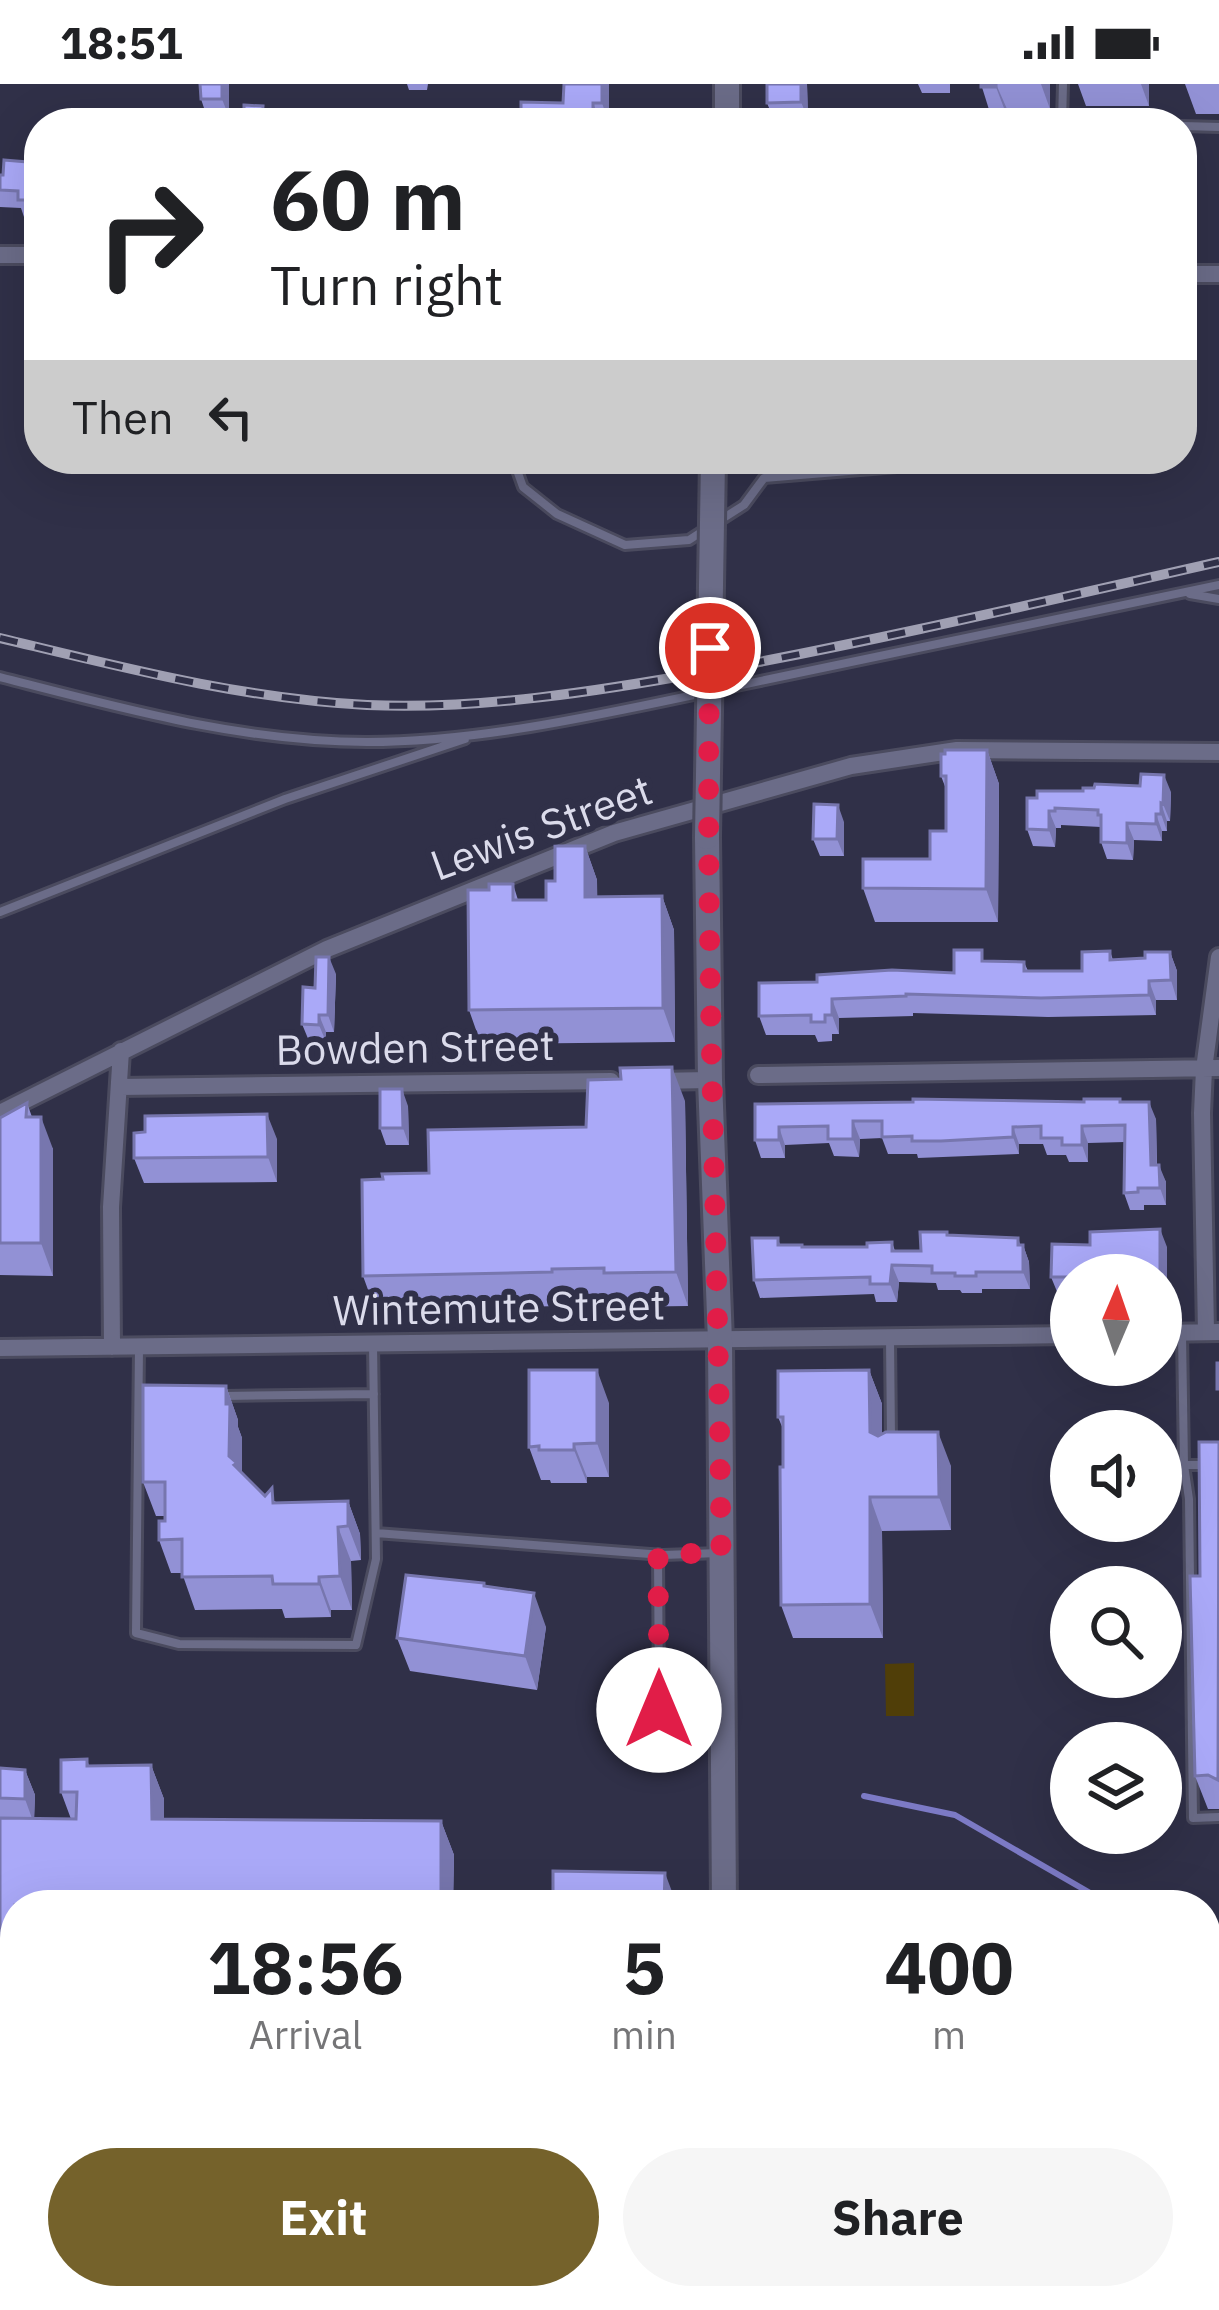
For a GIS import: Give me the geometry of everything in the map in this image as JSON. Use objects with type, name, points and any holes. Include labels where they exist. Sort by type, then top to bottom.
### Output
[{"type":"main road","points":[[713,474],[707,837],[720,1341],[724,1890]]},
{"type":"street","name":"Lewis Street","points":[[0,1113],[327,949],[614,833],[850,766],[957,750],[1219,752]]},
{"type":"street","points":[[1182,1333],[1213,1332],[1202,1113],[1212,1068],[1219,956]]},
{"type":"street","points":[[112,1346],[111,1207],[122,1051]]},
{"type":"street","points":[[758,1075],[1212,1068]]},
{"type":"street","name":"Bowden Street","points":[[120,1087],[710,1080]]},
{"type":"street","name":"Wintemute Street","points":[[0,1348],[1050,1335]]},
{"type":"lane","points":[[519,474],[523,488],[557,514],[625,545],[689,540],[744,505],[764,478],[812,474]]},
{"type":"lane","points":[[0,677],[154,717],[276,738],[368,742],[477,735],[680,698],[1219,585]]},
{"type":"lane","points":[[1183,592],[1219,599]]},
{"type":"lane","points":[[0,912],[285,799],[477,735]]},
{"type":"lane","points":[[1182,1333],[1192,1818],[1219,1817]]},
{"type":"lane","points":[[890,1338],[891,1448]]},
{"type":"lane","points":[[139,1346],[136,1634],[179,1644],[356,1646],[376,1559],[373,1344]]},
{"type":"lane","points":[[209,1396],[374,1394]]},
{"type":"lane","points":[[1184,1465],[1219,1465]]},
{"type":"lane","points":[[376,1533],[658,1554],[721,1553]]},
{"type":"lane","points":[[658,1554],[659,1710],[722,1710]]},
{"type":"shaded area","points":[[914,1663],[914,1716],[886,1716],[885,1664]]},
{"type":"building","points":[[200,84],[222,84],[222,99],[201,99]]},
{"type":"building","points":[[564,84],[602,84],[602,103],[593,103],[593,108],[521,108],[521,102],[563,103]]},
{"type":"building","points":[[767,84],[801,84],[801,102],[767,103]]},
{"type":"building","points":[[4,160],[24,162],[24,200],[18,200],[18,191],[0,190]]},
{"type":"building","points":[[945,750],[987,750],[986,889],[863,888],[863,859],[930,859],[930,831],[946,831],[946,776],[941,776]]},
{"type":"building","points":[[1141,774],[1164,775],[1161,814],[1156,814],[1156,824],[1127,823],[1127,843],[1101,842],[1098,810],[1055,808],[1049,811],[1049,830],[1027,829],[1027,798],[1037,798],[1037,791],[1083,791],[1095,784],[1140,786]]},
{"type":"building","points":[[814,804],[838,805],[837,839],[813,839]]},
{"type":"building","points":[[555,846],[585,846],[585,897],[662,896],[663,1008],[469,1010],[468,890],[513,884],[513,900],[546,900],[546,881],[555,881]]},
{"type":"building","points":[[954,950],[982,950],[982,961],[1024,962],[1024,971],[1082,971],[1082,952],[1110,951],[1110,960],[1170,952],[1171,980],[1149,981],[1149,995],[906,994],[832,999],[832,1015],[825,1015],[825,1022],[811,1022],[811,1015],[759,1016],[759,983],[817,982],[817,975],[892,970],[954,973]]},
{"type":"building","points":[[316,957],[329,957],[328,1015],[319,1015],[319,1025],[302,1024],[303,987],[315,988]]},
{"type":"building","points":[[672,1067],[676,1272],[604,1273],[604,1268],[363,1276],[362,1180],[383,1179],[382,1174],[429,1173],[428,1130],[586,1127],[588,1080],[621,1079],[620,1068]]},
{"type":"building","points":[[380,1089],[402,1089],[403,1128],[380,1128]]},
{"type":"building","points":[[913,1099],[1149,1102],[1151,1165],[1159,1165],[1160,1188],[1124,1193],[1125,1125],[1082,1126],[1082,1145],[1041,1138],[1041,1126],[1013,1127],[1013,1137],[912,1141],[912,1136],[882,1137],[882,1121],[853,1121],[853,1139],[828,1139],[828,1126],[779,1127],[779,1140],[755,1140],[755,1104]]},
{"type":"building","points":[[27,1103],[26,1117],[41,1117],[41,1243],[0,1243],[0,1118]]},
{"type":"building","points":[[267,1114],[268,1157],[134,1158],[134,1133],[145,1132],[145,1116]]},
{"type":"building","points":[[1160,1229],[1160,1254],[1052,1254],[1052,1244],[1090,1245],[1090,1232]]},
{"type":"building","points":[[920,1232],[1018,1238],[1018,1245],[1023,1245],[1023,1272],[955,1276],[932,1273],[932,1266],[892,1265],[890,1284],[870,1284],[870,1277],[754,1280],[752,1238],[778,1238],[778,1245],[802,1247],[867,1247],[867,1243],[892,1242],[892,1251],[921,1251]]},
{"type":"building","points":[[529,1370],[597,1370],[597,1443],[574,1444],[574,1450],[529,1447]]},
{"type":"building","points":[[869,1370],[870,1432],[878,1436],[938,1432],[939,1497],[870,1497],[870,1604],[781,1605],[783,1417],[778,1417],[778,1371]]},
{"type":"building","points":[[143,1385],[226,1386],[229,1456],[265,1496],[272,1488],[273,1503],[348,1501],[348,1526],[338,1527],[340,1576],[319,1577],[319,1584],[273,1584],[272,1576],[182,1577],[182,1539],[159,1540],[159,1521],[165,1521],[165,1482],[143,1482]]},
{"type":"building","points":[[1199,1442],[1219,1442],[1218,1780],[1195,1776],[1190,1576],[1200,1576]]},
{"type":"building","points":[[406,1575],[534,1593],[525,1656],[397,1638]]},
{"type":"building","points":[[87,1759],[87,1766],[151,1765],[152,1819],[441,1821],[441,1890],[0,1890],[0,1818],[76,1819],[77,1792],[61,1792],[61,1760]]},
{"type":"building","points":[[0,1768],[25,1770],[25,1799],[0,1798]]},
{"type":"building","points":[[553,1871],[665,1873],[664,1890],[553,1890]]},
{"type":"waterway","points":[[864,1796],[955,1815],[1085,1890]]},
{"type":"railway","points":[[0,638],[274,696],[367,705],[453,705],[583,692],[711,671],[1219,562]]},
{"type":"route","points":[[659,1710],[658,1554],[721,1553],[707,837],[710,648]]}]
